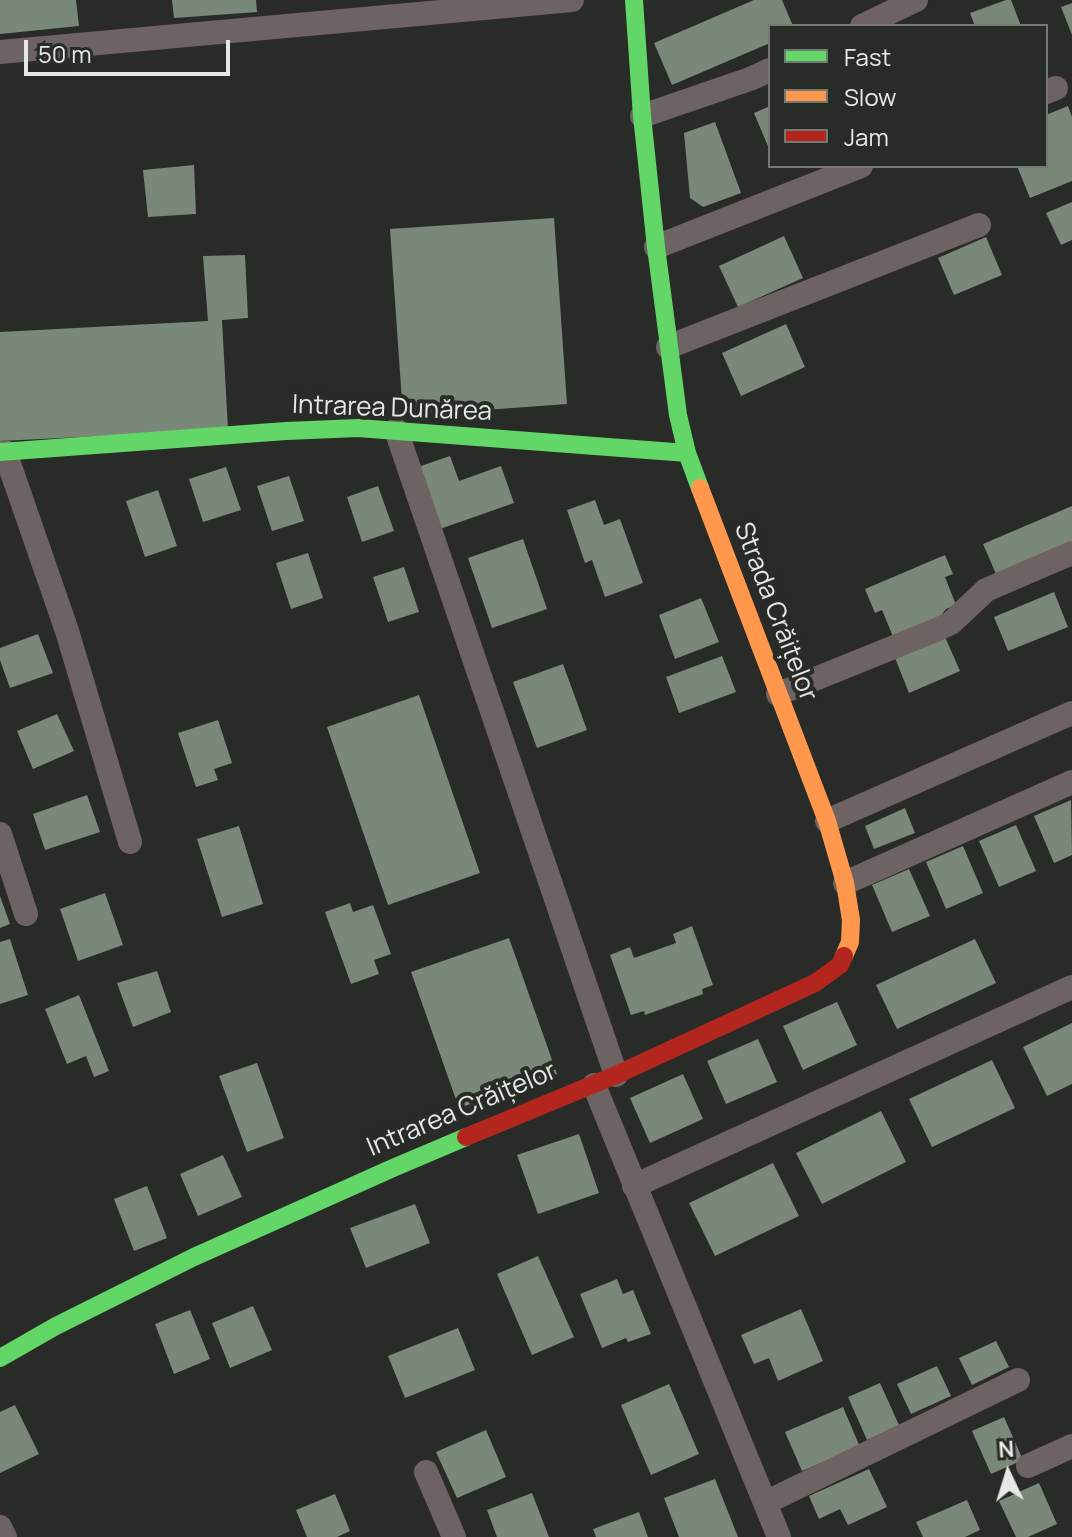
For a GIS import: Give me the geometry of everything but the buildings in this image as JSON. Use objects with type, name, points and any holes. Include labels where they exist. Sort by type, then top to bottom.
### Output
[{"type":"street","points":[[0,52],[572,0]]},
{"type":"street","name":"Strada Crăițelor","points":[[605,1080],[829,974],[840,965],[850,942],[851,920],[845,883],[827,821],[687,453],[678,415],[642,116],[634,0]]},
{"type":"street","points":[[866,24],[916,0]]},
{"type":"street","points":[[642,116],[768,71]]},
{"type":"street","points":[[656,247],[856,168]]},
{"type":"street","points":[[668,347],[979,225]]},
{"type":"street","name":"Intrarea Dunărea","points":[[3,452],[311,429],[396,430],[687,453]]},
{"type":"street","points":[[396,430],[605,1080]]},
{"type":"street","points":[[3,452],[67,631],[130,842]]},
{"type":"street","points":[[778,694],[951,623],[986,590],[1072,553]]},
{"type":"street","points":[[827,821],[1072,713]]},
{"type":"street","points":[[845,883],[1072,782]]},
{"type":"street","points":[[0,834],[26,914]]},
{"type":"street","points":[[634,1186],[1072,987]]},
{"type":"street","name":"Intrarea Crăițelor","points":[[0,1358],[56,1326],[194,1257],[393,1168],[605,1080],[634,1186],[779,1537]]},
{"type":"street","points":[[765,1503],[1018,1380]]},
{"type":"street","points":[[1028,1466],[1072,1446]]},
{"type":"street","points":[[426,1472],[454,1537]]},
{"type":"street","points":[[0,1527],[5,1537]]},
{"type":"traffic: fast","points":[[634,0],[642,116],[678,415],[700,488]]},
{"type":"traffic: fast","points":[[0,452],[358,428],[687,453]]},
{"type":"traffic: fast","points":[[0,1358],[56,1326],[194,1257],[466,1137]]},
{"type":"traffic: slow","points":[[700,488],[827,821],[845,883],[851,920],[850,942],[844,956]]},
{"type":"traffic: jam","points":[[466,1137],[616,1075],[815,983],[840,965],[844,956]]}]
